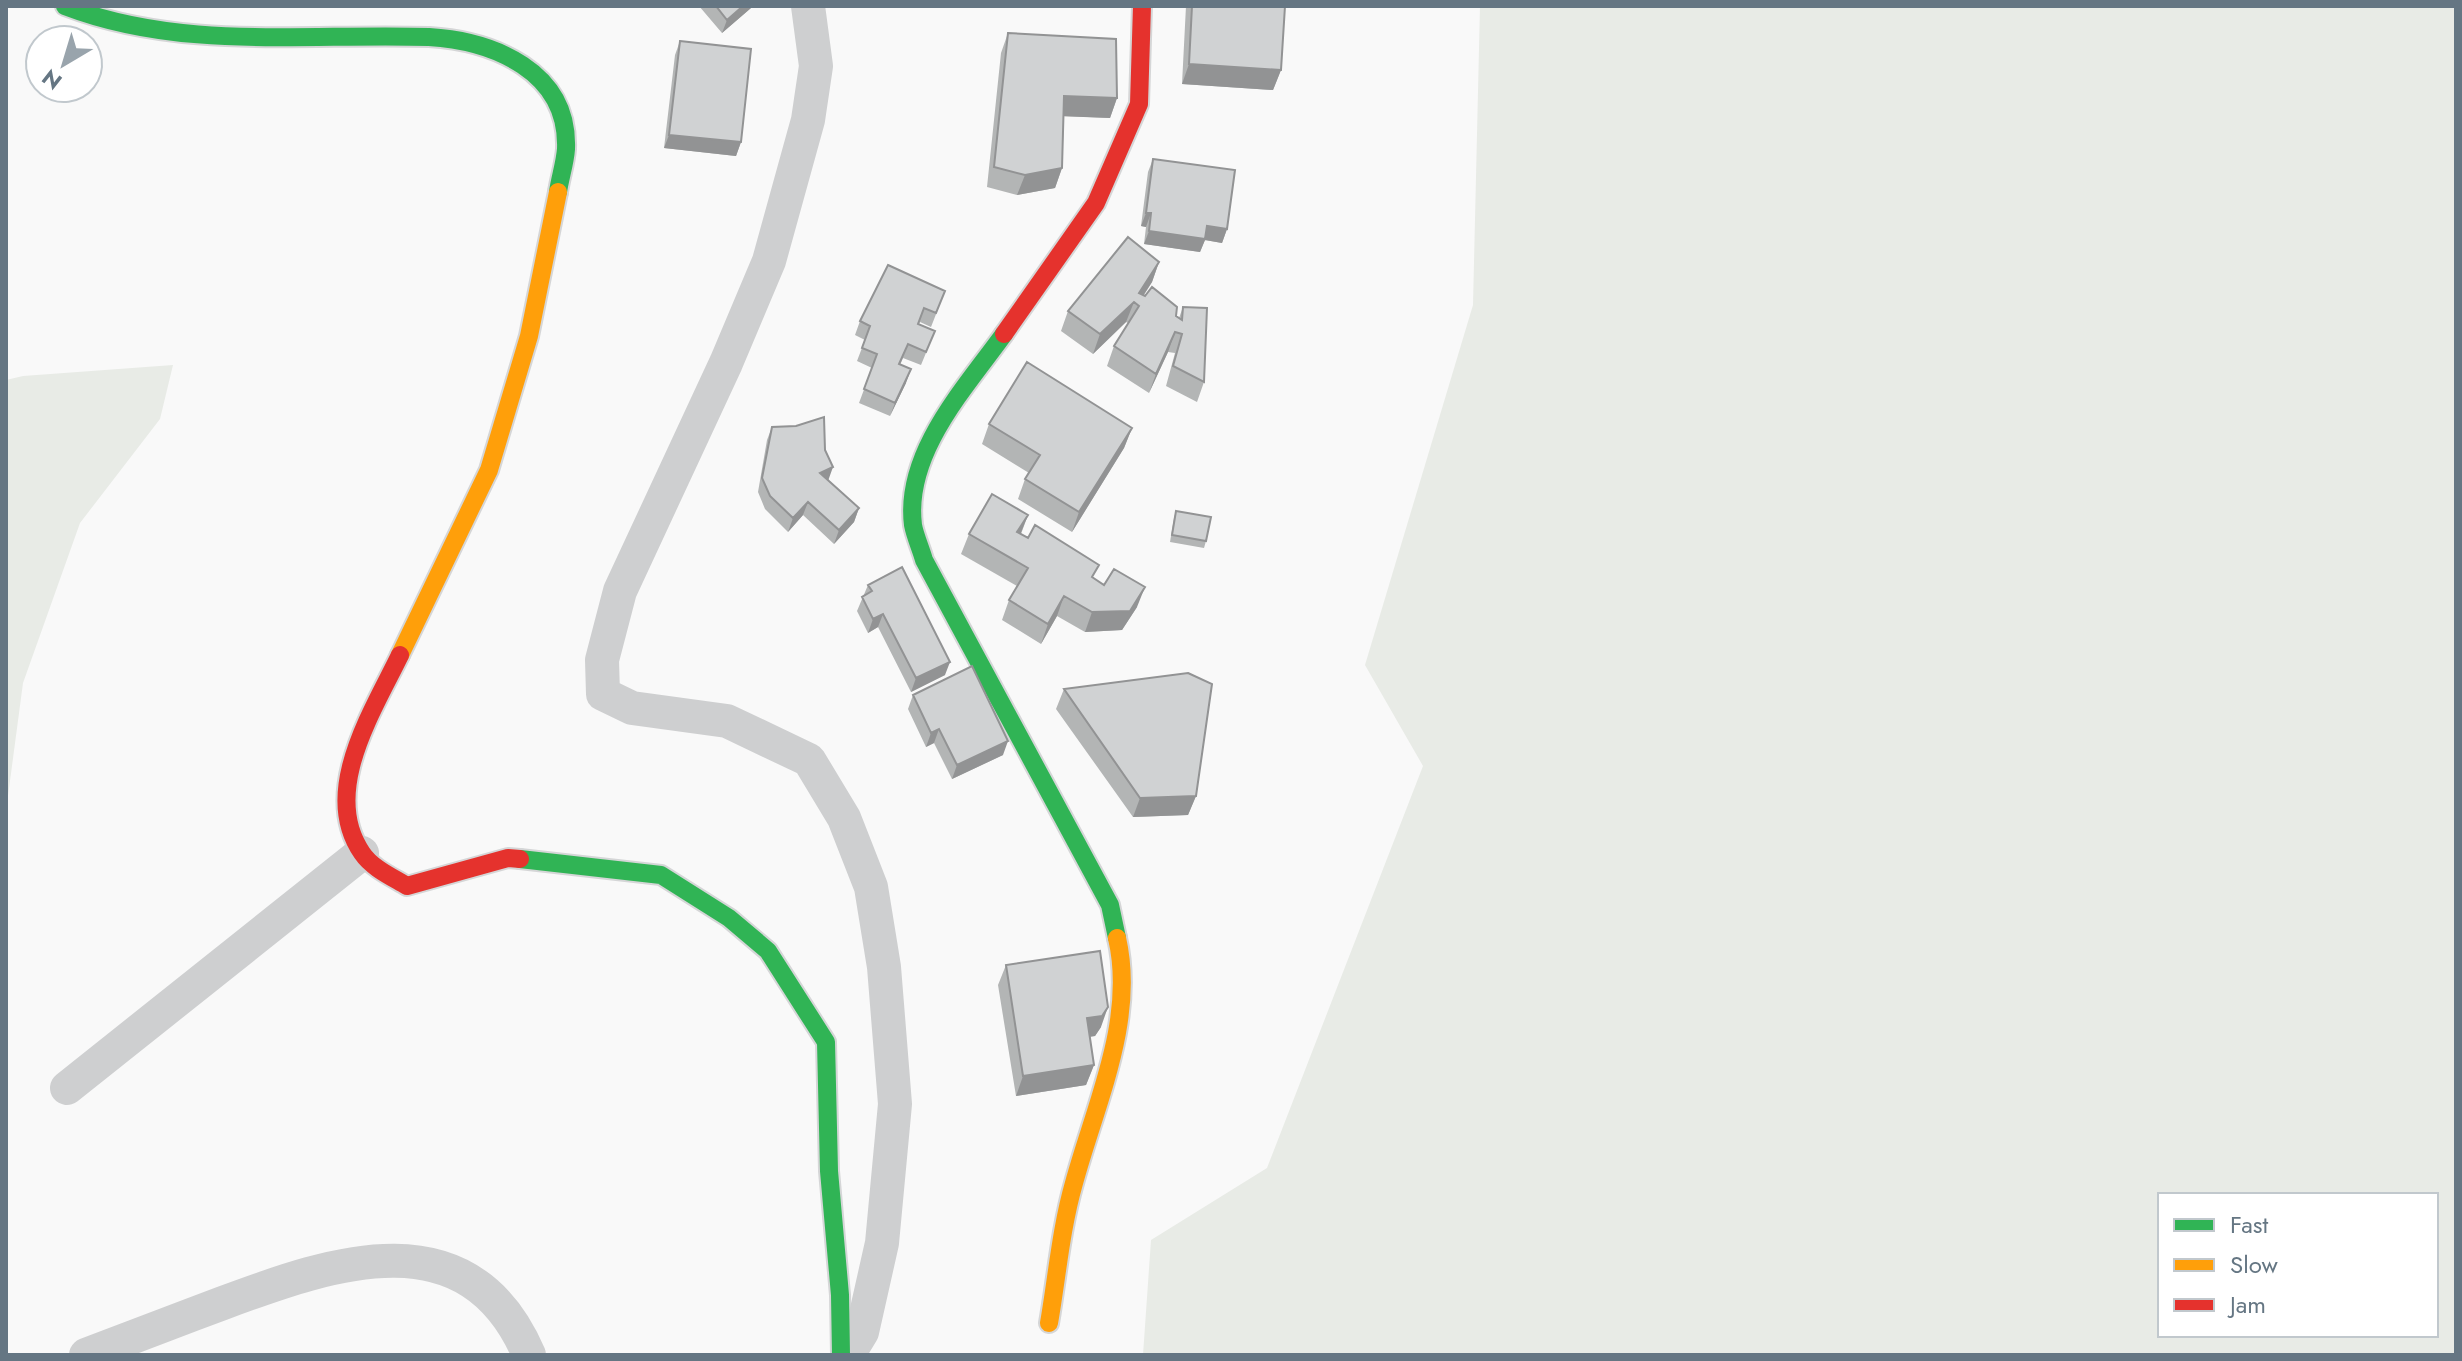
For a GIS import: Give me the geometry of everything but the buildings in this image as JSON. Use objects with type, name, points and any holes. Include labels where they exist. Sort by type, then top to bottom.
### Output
[{"type":"street","points":[[65,6],[89,17],[194,35],[416,36],[481,44],[512,56],[535,74],[563,118],[566,149],[529,336],[489,470],[368,721],[348,778],[346,813],[362,853],[381,871],[407,886],[508,858],[661,875],[729,918],[768,951],[826,1042],[829,1171],[840,1295],[838,1333],[841,1355]]},
{"type":"street","points":[[808,6],[816,66],[808,120],[769,261],[726,363],[620,591],[602,660],[603,694],[632,708],[727,721],[809,760],[844,818],[871,887],[884,967],[895,1104],[882,1243],[862,1332],[848,1355]]},
{"type":"street","points":[[1049,1323],[1073,1185],[1091,1131],[1122,1008],[1123,962],[1110,905],[924,560],[913,524],[916,478],[940,424],[1096,203],[1139,104],[1142,6]]},
{"type":"street","points":[[67,1088],[362,853]]},
{"type":"street","points":[[86,1355],[282,1281],[368,1260],[409,1259],[436,1265],[476,1284],[502,1307],[529,1355]]},
{"type":"shaded area","points":[[1480,6],[2456,6],[2456,1355],[1143,1355],[1151,1240],[1267,1168],[1423,766],[1365,665],[1473,305]]},
{"type":"shaded area","points":[[173,365],[160,419],[80,523],[23,683],[6,811],[6,380],[23,376]]},
{"type":"traffic: fast","points":[[65,6],[109,20],[199,35],[429,37],[478,45],[523,65],[541,80],[555,99],[564,122],[566,149],[558,192]]},
{"type":"traffic: fast","points":[[1004,334],[956,399],[928,447],[918,472],[913,498],[913,525],[924,560],[1110,905],[1117,938]]},
{"type":"traffic: fast","points":[[520,859],[661,875],[729,918],[768,951],[826,1042],[829,1171],[840,1295],[841,1355]]},
{"type":"traffic: slow","points":[[400,655],[489,470],[529,336],[558,192]]},
{"type":"traffic: slow","points":[[1049,1323],[1070,1200],[1117,1031],[1121,1000],[1117,938]]},
{"type":"traffic: jam","points":[[1004,334],[1096,203],[1139,104],[1142,6]]},
{"type":"traffic: jam","points":[[400,655],[365,726],[348,778],[346,804],[350,829],[362,853],[377,868],[407,886],[508,858],[520,859]]}]
